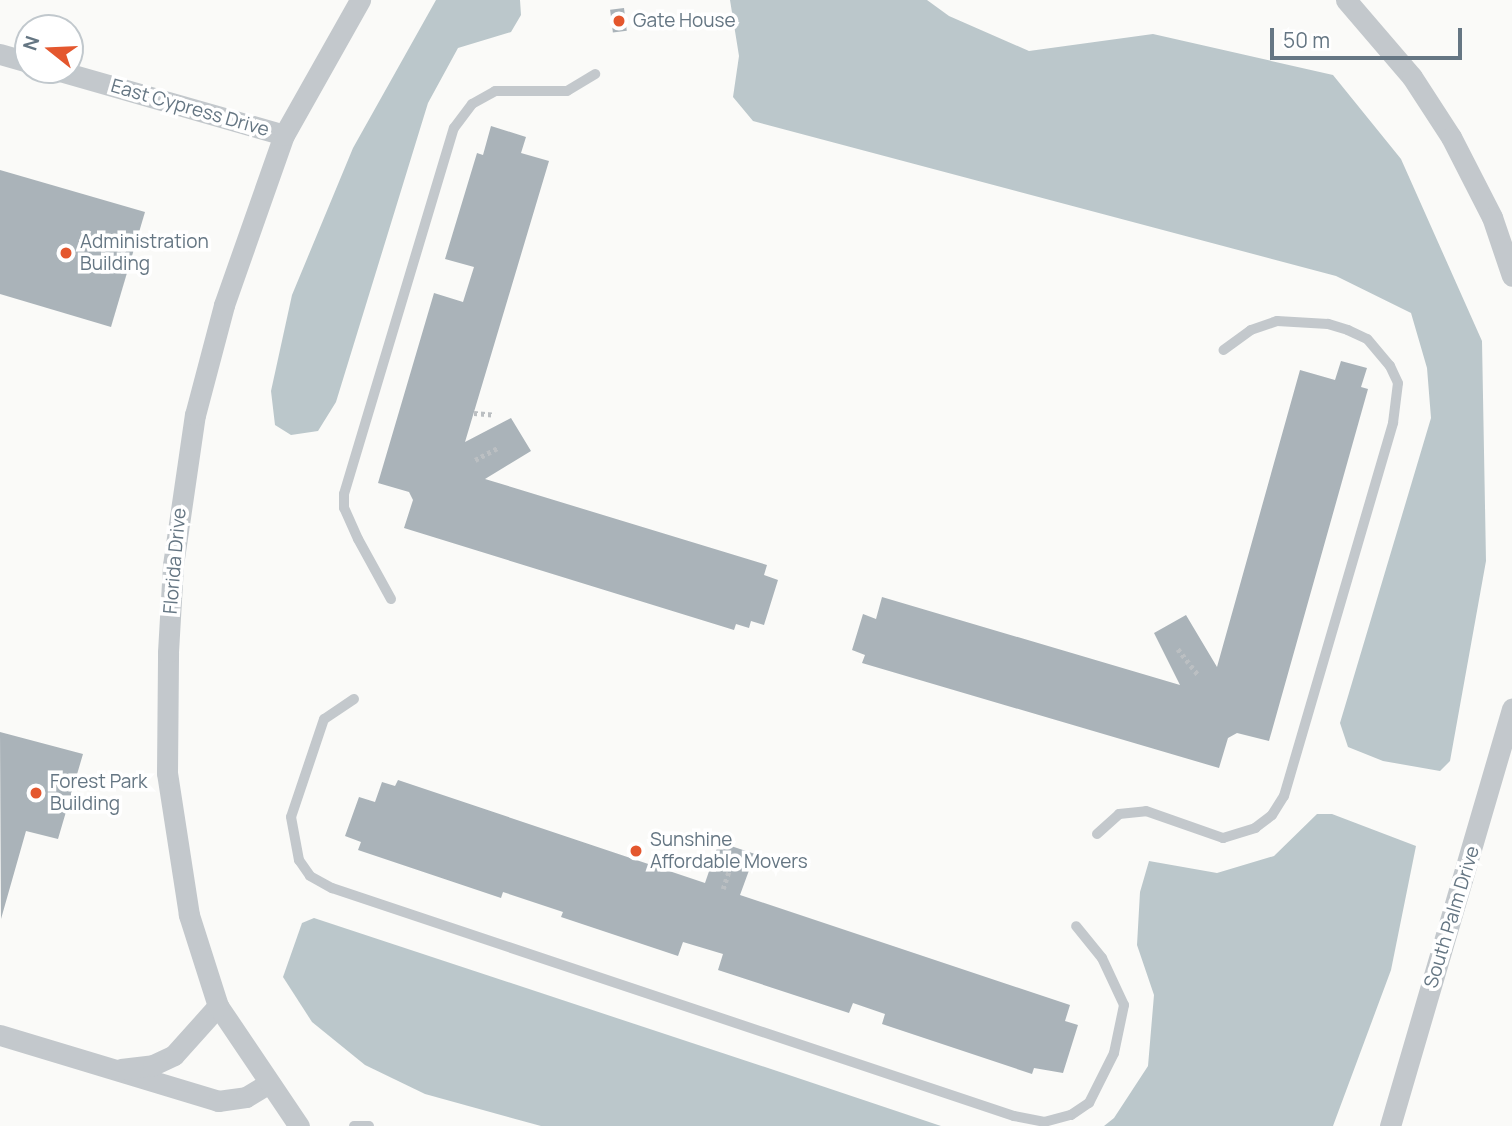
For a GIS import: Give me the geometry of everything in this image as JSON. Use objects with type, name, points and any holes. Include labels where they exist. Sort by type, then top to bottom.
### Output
[{"type":"street","name":"Florida Drive","points":[[299,1126],[218,1006],[189,915],[168,787],[166,713],[173,565],[195,415],[224,305],[284,135],[360,0]]},
{"type":"street","points":[[1346,0],[1412,77],[1451,137],[1492,217],[1512,276]]},
{"type":"street","name":"East Cypress Drive","points":[[84,78],[284,135]]},
{"type":"street","name":"South Palm Drive","points":[[1390,1126],[1512,708]]},
{"type":"street","points":[[115,1070],[153,1065],[174,1055],[218,1006]]},
{"type":"street","points":[[0,1035],[218,1101],[246,1097],[269,1083]]},
{"type":"lane","points":[[391,599],[344,508],[344,494],[454,128],[472,104],[495,91],[567,91],[595,74]]},
{"type":"lane","points":[[1097,834],[1119,814],[1146,811],[1223,838],[1255,828],[1272,815],[1284,796],[1393,423],[1398,383],[1390,366],[1367,339],[1348,330],[1328,324],[1278,321],[1251,330],[1223,350]]},
{"type":"lane","points":[[354,699],[324,719],[291,817],[299,860],[310,876],[332,888],[1014,1116],[1044,1122],[1070,1115],[1089,1103],[1115,1053],[1124,1005],[1102,958],[1076,926]]},
{"type":"lane","points":[[354,1126],[369,1126]]},
{"type":"path","points":[[474,413],[495,415]]},
{"type":"path","points":[[475,460],[499,447]]},
{"type":"path","points":[[1178,649],[1199,676]]},
{"type":"path","points":[[723,889],[729,870]]},
{"type":"shaded area","points":[[436,0],[520,0],[521,15],[511,32],[458,48],[428,103],[336,402],[318,431],[291,435],[275,425],[271,391],[292,295],[353,148]]},
{"type":"shaded area","points":[[730,0],[927,0],[949,16],[1029,51],[1153,34],[1333,75],[1401,159],[1482,341],[1486,561],[1450,761],[1440,771],[1383,761],[1348,747],[1340,723],[1431,418],[1427,368],[1411,313],[1336,276],[753,121],[733,97],[739,56]]},
{"type":"shaded area","points":[[1317,814],[1332,814],[1416,846],[1391,970],[1333,1126],[1104,1126],[1114,1118],[1148,1066],[1154,995],[1137,945],[1140,892],[1149,861],[1217,873],[1274,856]]},
{"type":"shaded area","points":[[314,918],[941,1126],[541,1126],[425,1094],[365,1065],[312,1022],[283,977],[302,923]]},
{"type":"building","name":"Gate House","points":[[624,8],[627,31],[613,33],[610,10]]},
{"type":"building","points":[[491,126],[526,137],[521,153],[549,161],[465,442],[511,418],[531,451],[485,479],[767,565],[764,575],[778,580],[764,625],[751,621],[749,628],[736,624],[734,630],[404,528],[413,500],[409,492],[378,483],[434,293],[463,302],[474,267],[445,259],[477,153],[483,155]]},
{"type":"building","name":"Administration Building","points":[[0,170],[145,212],[111,327],[0,294]]},
{"type":"building","points":[[1341,361],[1367,368],[1361,387],[1368,389],[1269,741],[1237,733],[1228,738],[1219,768],[862,663],[865,655],[852,650],[863,614],[876,619],[882,597],[1180,685],[1154,633],[1186,615],[1217,667],[1300,370],[1335,380]]},
{"type":"building","name":"Forest Park Building","points":[[0,732],[83,754],[58,839],[26,831],[1,919]]},
{"type":"building","points":[[398,780],[705,883],[719,842],[755,854],[740,895],[1070,1005],[1065,1021],[1078,1025],[1063,1073],[1034,1068],[1032,1074],[882,1024],[885,1014],[853,1003],[849,1013],[718,970],[723,954],[683,942],[678,956],[561,917],[563,912],[503,892],[501,898],[358,850],[361,842],[345,836],[359,797],[375,802],[382,782],[395,786]]},
{"type":"place","name":"Gate House","points":[[619,21]]},
{"type":"place","name":"Administration Building","points":[[66,253]]},
{"type":"place","name":"Forest Park Building","points":[[36,793]]},
{"type":"place","name":"Sunshine Affordable Movers","points":[[636,851]]}]
